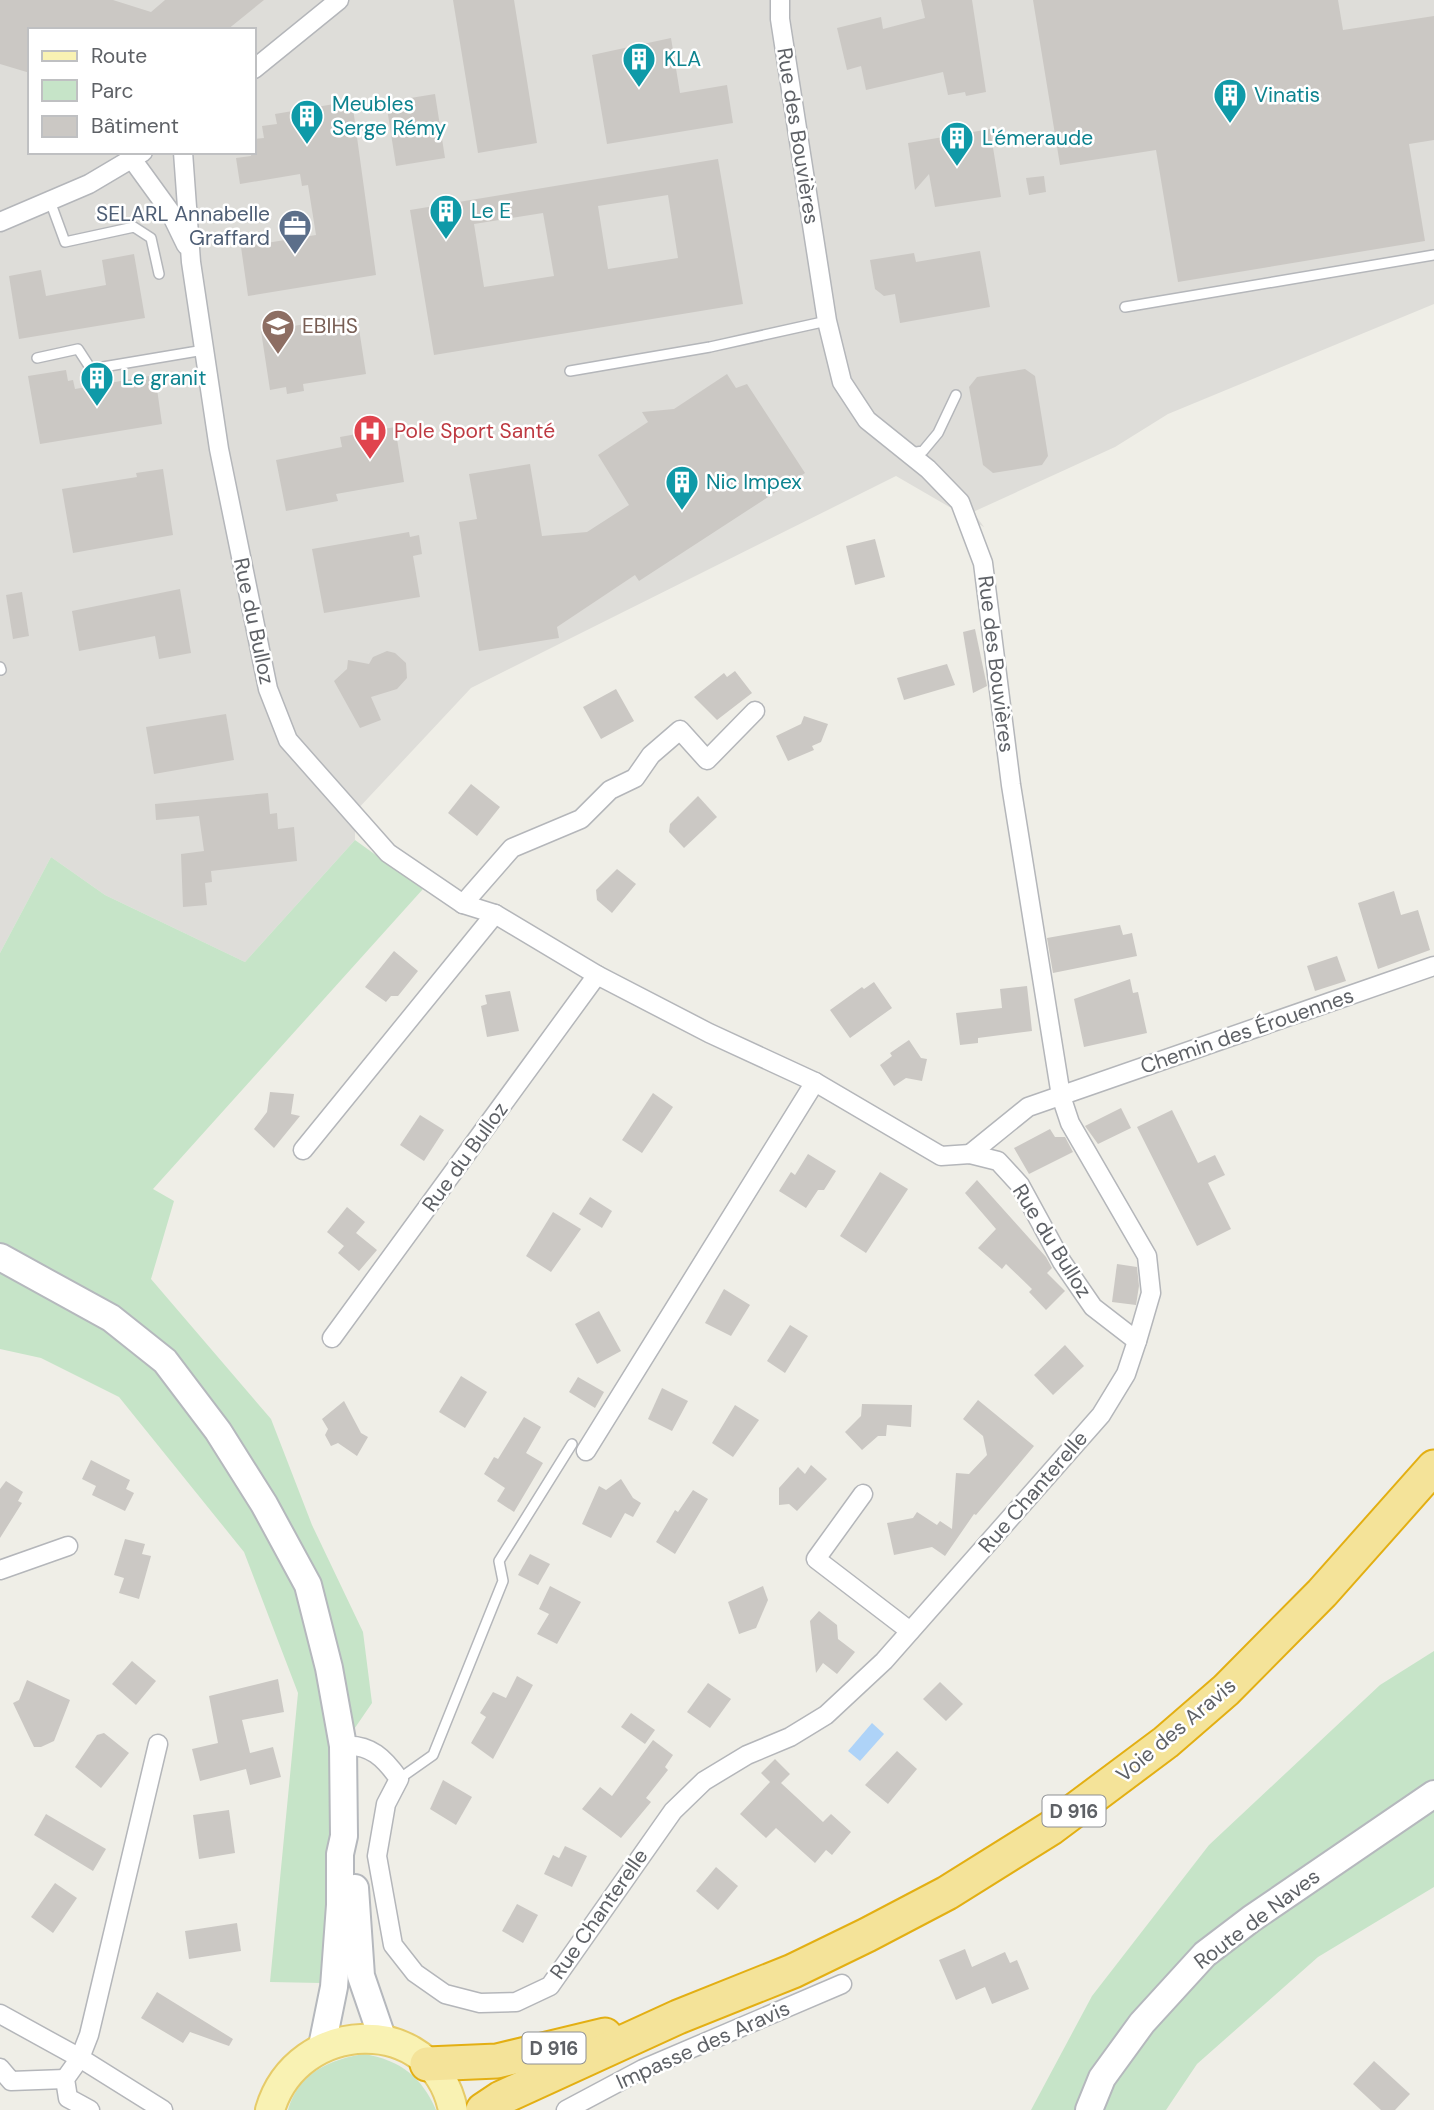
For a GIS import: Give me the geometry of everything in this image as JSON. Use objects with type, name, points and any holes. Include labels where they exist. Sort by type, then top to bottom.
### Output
[{"type":"highway","name":"Voie des Aravis","points":[[483,2110],[501,2098],[678,2017],[793,1971],[947,1893],[1002,1860],[1117,1780],[1206,1707],[1322,1593],[1434,1467]]},
{"type":"highway","name":"Voie des Aravis","points":[[427,2064],[497,2061],[678,2017]]},
{"type":"main road","points":[[0,1257],[111,1318],[165,1361],[218,1431],[264,1504],[308,1585],[329,1668],[343,1746],[344,1836],[340,1853],[340,1905],[334,1987],[322,2046]]},
{"type":"main road","name":"Route de Naves","points":[[1088,2110],[1102,2078],[1142,2023],[1205,1954],[1434,1794]]},
{"type":"main road","points":[[344,1836],[352,1853],[361,1976],[383,2040]]},
{"type":"main road","points":[[268,2105],[299,2060],[322,2046],[352,2038],[383,2040],[414,2053],[443,2083],[453,2110]]},
{"type":"street","points":[[256,67],[339,0]]},
{"type":"street","name":"Rue des Bouvières","points":[[773,0],[780,19]]},
{"type":"street","name":"Rue des Bouvières","points":[[780,0],[780,19],[827,321],[838,371],[852,400],[867,420],[945,484],[960,502],[983,563],[1010,785],[1061,1096],[1070,1123],[1147,1256],[1150,1293],[1137,1341]]},
{"type":"street","name":"Rue du Bulloz","points":[[183,154],[191,262],[219,449],[268,689],[288,740],[388,853],[463,904],[495,914],[597,975],[709,1033],[814,1082],[941,1156],[970,1154],[998,1161],[1020,1185],[1062,1262],[1093,1307],[1137,1341]]},
{"type":"street","points":[[0,222],[50,201],[137,156]]},
{"type":"street","name":"Rue du Bulloz","points":[[137,156],[177,225],[191,262]]},
{"type":"street","points":[[463,904],[512,848],[580,819],[610,790],[635,778],[651,755],[680,730],[707,760],[755,712]]},
{"type":"street","points":[[303,1150],[495,914]]},
{"type":"street","name":"Chemin des Érouennes","points":[[970,1154],[1028,1107],[1434,966]]},
{"type":"street","name":"Rue du Bulloz","points":[[332,1338],[597,975]]},
{"type":"street","points":[[579,1448],[814,1082]]},
{"type":"street","name":"Rue Chanterelle","points":[[399,1779],[386,1804],[377,1856],[393,1945],[415,1973],[445,1994],[480,2003],[516,2002],[550,1986],[673,1811],[704,1781],[747,1755],[790,1738],[826,1715],[910,1631],[1101,1415],[1126,1374],[1137,1341]]},
{"type":"street","points":[[863,1494],[816,1559],[910,1631]]},
{"type":"street","points":[[0,1570],[68,1546]]},
{"type":"street","points":[[90,2110],[68,2098],[65,2079],[80,2058],[89,2035],[158,1744]]},
{"type":"street","points":[[343,1746],[356,1745],[384,1757],[399,1779]]},
{"type":"street","name":"Impasse des Aravis","points":[[566,2110],[643,2068],[842,1984]]},
{"type":"street","points":[[0,2014],[80,2058],[163,2110]]},
{"type":"street","points":[[0,2068],[10,2081],[65,2079]]},
{"type":"lane","points":[[50,201],[65,242],[134,227],[151,238],[159,274]]},
{"type":"lane","points":[[1125,307],[1434,256]]},
{"type":"lane","points":[[570,371],[710,347],[827,321]]},
{"type":"lane","points":[[37,358],[78,349],[92,369],[204,350]]},
{"type":"lane","points":[[908,453],[923,451],[937,433],[957,395]]},
{"type":"lane","points":[[399,1779],[433,1755],[503,1581],[499,1561],[579,1448]]},
{"type":"shaded area","points":[[0,0],[1434,0],[1434,304],[1168,414],[1115,447],[973,512],[984,527],[896,476],[471,688],[355,812],[355,840],[245,962],[105,895],[51,857],[0,953]]},
{"type":"green space","points":[[355,840],[423,889],[153,1189],[174,1201],[151,1279],[271,1419],[312,1525],[363,1632],[372,1703],[335,1757],[321,1983],[270,1982],[298,1693],[244,1552],[119,1397],[41,1358],[0,1349],[0,953],[51,857],[105,895],[245,962]]},
{"type":"green space","points":[[1434,1651],[1434,1887],[1318,1957],[1197,2064],[1166,2110],[1031,2110],[1092,1996],[1209,1845],[1380,1685]]},
{"type":"green space","points":[[365,2054],[389,2061],[408,2072],[424,2088],[436,2110],[288,2110],[299,2086],[317,2070],[352,2056]]},
{"type":"water","points":[[872,1723],[884,1734],[860,1761],[848,1751]]},
{"type":"building","points":[[0,0],[113,0],[151,12],[165,0],[264,0],[229,28],[28,28],[28,72],[0,64]]},
{"type":"building","points":[[453,0],[514,0],[537,143],[478,153]]},
{"type":"building","points":[[921,0],[972,0],[986,92],[966,96],[965,92],[948,95],[943,72],[866,90],[861,66],[847,70],[837,28],[881,17],[883,29],[925,18]]},
{"type":"building","name":"Vinatis","points":[[1033,0],[1338,0],[1343,30],[1434,16],[1434,140],[1409,144],[1425,241],[1178,282],[1156,150],[1060,165]]},
{"type":"building","name":"KLA","points":[[671,38],[680,93],[727,85],[733,123],[607,144],[592,55]]},
{"type":"building","points":[[435,94],[445,158],[396,166],[386,102]]},
{"type":"building","points":[[352,101],[376,275],[248,296],[241,247],[316,235],[308,185],[302,186],[300,174],[240,184],[236,158],[256,154],[256,139],[264,138],[262,126],[277,124],[275,114]]},
{"type":"building","name":"L'émeraude","points":[[990,129],[1001,197],[935,207],[929,174],[915,190],[908,143]]},
{"type":"building","name":"Le E","points":[[718,159],[743,304],[434,355],[410,210]],"holes":[[[668,195],[678,258],[608,269],[598,206]],[[543,213],[554,276],[484,287],[474,224]]]},
{"type":"building","points":[[1044,176],[1046,192],[1029,195],[1026,178]]},
{"type":"building","points":[[980,251],[990,307],[900,323],[895,294],[884,296],[875,289],[870,260],[914,253],[916,262]]},
{"type":"building","points":[[134,254],[145,318],[19,339],[9,276],[41,270],[46,296],[106,285],[102,260]]},
{"type":"building","points":[[357,316],[366,374],[303,384],[304,391],[287,394],[286,387],[270,390],[261,331]]},
{"type":"building","points":[[1025,369],[1035,376],[1048,456],[1042,465],[993,473],[983,465],[969,387],[977,377]]},
{"type":"building","name":"Le granit","points":[[66,370],[68,381],[73,380],[75,389],[155,375],[162,424],[40,444],[28,376]]},
{"type":"building","name":"Nic Impex","points":[[727,374],[736,388],[747,384],[805,473],[639,581],[635,575],[557,627],[559,638],[479,651],[459,522],[477,519],[469,474],[530,464],[542,536],[587,532],[629,505],[598,455],[648,422],[642,412],[674,409]]},
{"type":"building","points":[[395,427],[404,482],[336,494],[338,501],[286,511],[276,460],[342,447],[340,437]]},
{"type":"building","points":[[163,469],[173,535],[73,553],[62,489],[137,477],[136,473]]},
{"type":"building","points":[[409,532],[410,537],[419,535],[422,554],[413,556],[420,597],[324,613],[312,549]]},
{"type":"building","points":[[875,539],[885,577],[855,585],[846,546]]},
{"type":"building","points":[[180,589],[191,653],[159,659],[155,636],[79,651],[72,611]]},
{"type":"building","points":[[22,592],[29,636],[13,639],[6,595]]},
{"type":"building","points":[[975,629],[987,686],[973,693],[963,632]]},
{"type":"building","points":[[387,651],[395,653],[406,663],[407,678],[397,689],[371,697],[381,720],[360,728],[334,681],[347,669],[348,660],[369,664],[373,657]]},
{"type":"building","points":[[947,664],[955,685],[904,700],[897,678]]},
{"type":"building","points":[[735,671],[752,693],[717,720],[694,697],[724,673],[727,677]]},
{"type":"building","points":[[616,689],[634,721],[601,739],[583,707]]},
{"type":"building","points":[[226,714],[234,760],[154,774],[146,727]]},
{"type":"building","points":[[804,716],[828,724],[821,742],[812,746],[814,750],[788,761],[776,736],[801,724]]},
{"type":"building","points":[[471,784],[500,807],[477,836],[448,813]]},
{"type":"building","points":[[268,793],[270,814],[277,813],[278,829],[294,827],[297,861],[211,871],[212,882],[205,883],[207,905],[183,907],[181,854],[204,851],[199,816],[156,820],[155,804]]},
{"type":"building","points":[[698,796],[717,817],[684,848],[669,832],[670,824]]},
{"type":"building","points":[[617,869],[636,884],[612,913],[597,900],[596,890]]},
{"type":"building","points":[[1394,891],[1401,915],[1418,910],[1430,950],[1378,969],[1358,903]]},
{"type":"building","points":[[1120,925],[1123,935],[1132,933],[1137,956],[1053,973],[1047,938]]},
{"type":"building","points":[[394,951],[418,971],[398,996],[391,996],[386,1002],[365,987]]},
{"type":"building","points":[[1337,956],[1346,981],[1315,991],[1307,966]]},
{"type":"building","points":[[1130,979],[1133,993],[1138,992],[1147,1033],[1084,1047],[1074,999]]},
{"type":"building","points":[[874,982],[892,1008],[850,1038],[830,1010],[862,987],[864,989]]},
{"type":"building","points":[[1027,986],[1032,1031],[978,1038],[978,1043],[960,1045],[956,1013],[1002,1008],[1000,989]]},
{"type":"building","points":[[510,991],[519,1031],[487,1037],[481,1006],[487,1004],[485,995]]},
{"type":"building","points":[[909,1040],[921,1058],[927,1059],[922,1081],[906,1078],[894,1086],[880,1065],[892,1056],[890,1053]]},
{"type":"building","points":[[270,1092],[294,1094],[291,1114],[300,1116],[274,1148],[254,1129],[267,1112]]},
{"type":"building","points":[[653,1093],[673,1107],[642,1153],[622,1140]]},
{"type":"building","points":[[1121,1108],[1131,1128],[1098,1144],[1085,1126]]},
{"type":"building","points":[[1172,1110],[1198,1163],[1215,1155],[1225,1175],[1208,1183],[1231,1229],[1197,1246],[1137,1127]]},
{"type":"building","points":[[420,1115],[444,1130],[424,1161],[400,1145]]},
{"type":"building","points":[[1050,1129],[1055,1137],[1065,1137],[1073,1152],[1029,1174],[1014,1148]]},
{"type":"building","points":[[808,1154],[836,1171],[824,1190],[818,1190],[806,1208],[779,1191],[791,1172],[795,1175]]},
{"type":"building","points":[[880,1172],[908,1189],[866,1253],[840,1236]]},
{"type":"building","points":[[977,1180],[1046,1257],[1052,1268],[1047,1273],[1065,1291],[1046,1310],[1029,1292],[1032,1289],[1006,1264],[1002,1269],[978,1248],[996,1229],[965,1193]]},
{"type":"building","points":[[590,1197],[612,1211],[602,1228],[579,1214]]},
{"type":"building","points":[[347,1207],[365,1222],[356,1233],[377,1250],[359,1271],[338,1253],[344,1246],[327,1232]]},
{"type":"building","points":[[553,1212],[581,1229],[551,1272],[526,1256]]},
{"type":"building","points":[[1117,1264],[1137,1267],[1139,1286],[1136,1305],[1112,1302]]},
{"type":"building","points":[[724,1289],[750,1305],[731,1336],[705,1323]]},
{"type":"building","points":[[599,1311],[621,1351],[597,1364],[575,1324]]},
{"type":"building","points":[[790,1325],[808,1336],[785,1373],[767,1361]]},
{"type":"building","points":[[1065,1345],[1084,1366],[1053,1395],[1034,1375]]},
{"type":"building","points":[[461,1376],[487,1392],[465,1428],[439,1412]]},
{"type":"building","points":[[578,1377],[604,1392],[595,1408],[569,1392]]},
{"type":"building","points":[[662,1388],[688,1401],[672,1431],[648,1419]]},
{"type":"building","points":[[978,1400],[1034,1446],[976,1515],[974,1514],[945,1556],[932,1547],[894,1555],[887,1523],[913,1518],[917,1512],[937,1525],[940,1521],[952,1529],[956,1473],[969,1474],[987,1455],[983,1436],[963,1419]]},
{"type":"building","points":[[344,1401],[361,1433],[368,1437],[357,1456],[338,1443],[331,1446],[325,1435],[328,1429],[322,1419]]},
{"type":"building","points":[[862,1404],[912,1405],[911,1427],[887,1425],[886,1436],[878,1436],[862,1450],[845,1432],[861,1416]]},
{"type":"building","points":[[735,1405],[759,1420],[733,1457],[712,1443]]},
{"type":"building","points":[[524,1417],[541,1427],[526,1453],[543,1463],[514,1512],[497,1501],[505,1488],[484,1474],[494,1457],[498,1459]]},
{"type":"building","points":[[91,1460],[130,1480],[126,1489],[134,1493],[125,1511],[92,1495],[96,1486],[82,1479]]},
{"type":"building","points":[[811,1465],[827,1479],[797,1511],[789,1504],[779,1505],[779,1488],[798,1467],[805,1474]]},
{"type":"building","points":[[621,1479],[633,1498],[641,1503],[633,1517],[625,1513],[611,1538],[582,1524],[599,1486],[606,1490]]},
{"type":"building","points":[[6,1481],[23,1492],[18,1501],[22,1503],[0,1538],[0,1489]]},
{"type":"building","points":[[693,1490],[708,1499],[675,1554],[656,1542],[675,1510],[678,1512]]},
{"type":"building","points":[[125,1539],[145,1544],[142,1554],[151,1556],[139,1599],[119,1593],[124,1578],[114,1575]]},
{"type":"building","points":[[530,1554],[550,1564],[538,1585],[518,1575]]},
{"type":"building","points":[[550,1586],[581,1602],[557,1644],[537,1634],[549,1614],[539,1609]]},
{"type":"building","points":[[763,1586],[768,1600],[756,1628],[739,1634],[728,1602]]},
{"type":"building","points":[[819,1611],[837,1625],[838,1639],[855,1652],[837,1674],[823,1663],[816,1673],[810,1621]]},
{"type":"building","points":[[132,1661],[156,1681],[136,1705],[112,1684]]},
{"type":"building","points":[[517,1676],[533,1685],[493,1759],[471,1743],[486,1717],[480,1713],[493,1692],[506,1698]]},
{"type":"building","points":[[278,1679],[284,1712],[242,1720],[250,1753],[273,1747],[281,1777],[250,1785],[246,1769],[200,1781],[192,1749],[218,1743],[209,1696]]},
{"type":"building","points":[[27,1680],[70,1700],[54,1741],[41,1747],[34,1747],[13,1703],[19,1700]]},
{"type":"building","points":[[940,1682],[963,1704],[946,1721],[923,1699]]},
{"type":"building","points":[[708,1683],[731,1699],[710,1728],[687,1712]]},
{"type":"building","points":[[631,1713],[655,1730],[645,1744],[621,1727]]},
{"type":"building","points":[[104,1733],[129,1753],[101,1788],[75,1767],[97,1735]]},
{"type":"building","points":[[653,1740],[673,1755],[665,1767],[668,1770],[646,1798],[651,1802],[621,1838],[582,1809],[600,1787],[612,1796]]},
{"type":"building","points":[[897,1751],[917,1769],[888,1804],[865,1785]]},
{"type":"building","points":[[775,1759],[790,1774],[781,1783],[823,1822],[831,1814],[851,1832],[832,1855],[826,1850],[815,1863],[776,1828],[766,1838],[740,1814],[770,1782],[761,1773]]},
{"type":"building","points":[[443,1780],[472,1797],[456,1825],[430,1809]]},
{"type":"building","points":[[229,1810],[235,1853],[199,1859],[193,1815]]},
{"type":"building","points":[[46,1814],[106,1849],[93,1871],[34,1835]]},
{"type":"building","points":[[565,1846],[587,1856],[572,1887],[544,1874],[553,1855],[559,1858]]},
{"type":"building","points":[[716,1867],[738,1886],[718,1910],[696,1891]]},
{"type":"building","points":[[55,1883],[77,1898],[53,1933],[31,1917]]},
{"type":"building","points":[[517,1904],[538,1915],[523,1943],[502,1931]]},
{"type":"building","points":[[237,1923],[241,1951],[189,1959],[185,1931]]},
{"type":"building","points":[[965,1949],[972,1967],[1005,1952],[1010,1963],[1017,1960],[1029,1989],[992,2004],[985,1987],[956,2000],[939,1960]]},
{"type":"building","points":[[157,1992],[233,2039],[229,2046],[190,2032],[183,2043],[141,2018]]},
{"type":"building","points":[[1374,2061],[1410,2094],[1395,2110],[1381,2110],[1353,2084]]},
{"type":"place","name":"KLA","points":[[639,89]]},
{"type":"place","name":"Vinatis","points":[[1230,125]]},
{"type":"place","name":"Meubles Serge Rémy","points":[[307,146]]},
{"type":"place","name":"L'émeraude","points":[[957,168]]},
{"type":"place","name":"Le E","points":[[446,241]]},
{"type":"place","name":"SELARL Annabelle Graffard","points":[[295,256]]},
{"type":"place","name":"EBIHS","points":[[278,356]]},
{"type":"place","name":"Le granit","points":[[97,408]]},
{"type":"place","name":"Pole Sport Santé","points":[[370,461]]},
{"type":"place","name":"Nic Impex","points":[[682,512]]}]
